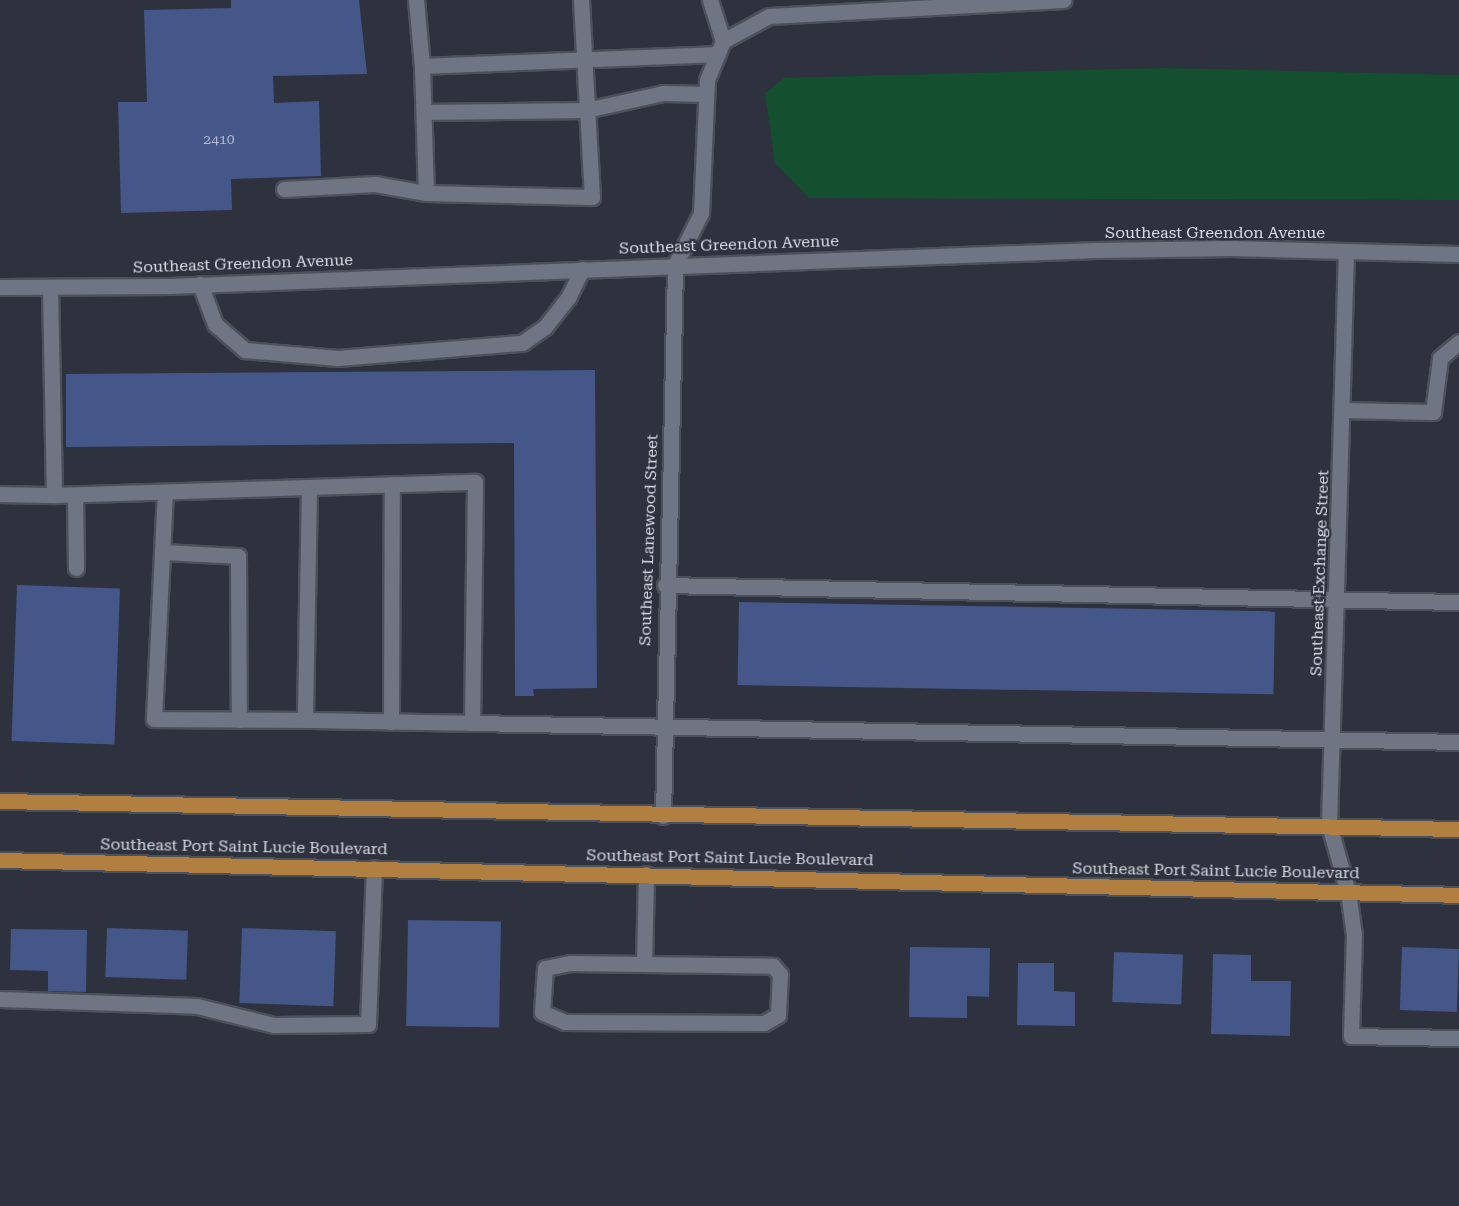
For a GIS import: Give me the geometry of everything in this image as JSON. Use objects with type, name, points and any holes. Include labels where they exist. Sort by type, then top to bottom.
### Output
[{"type":"main road","points":[[0,801],[663,816],[1329,825],[1459,829]]},
{"type":"main road","name":"Southeast Port Saint Lucie Boulevard","points":[[0,860],[646,873],[1459,896]]},
{"type":"street","points":[[416,0],[422,66],[426,193]]},
{"type":"street","points":[[284,189],[375,184],[426,193],[592,197],[581,0]]},
{"type":"street","points":[[675,265],[701,213],[706,80],[721,47],[710,0]]},
{"type":"street","points":[[422,66],[721,47],[769,16],[993,2],[1064,0]]},
{"type":"street","points":[[424,112],[586,110],[663,93],[706,94]]},
{"type":"street","name":"Southeast Greendon Avenue","points":[[0,287],[201,284],[1095,250],[1459,254]]},
{"type":"street","name":"Southeast Exchange Street","points":[[1346,252],[1338,601],[1329,825],[1348,892],[1354,935],[1351,1036],[1459,1038]]},
{"type":"street","name":"Southeast Lanewood Street","points":[[663,816],[662,725],[675,265]]},
{"type":"street","points":[[201,284],[215,324],[244,350],[338,358],[522,343],[545,327],[569,296],[582,269]]},
{"type":"street","points":[[50,287],[54,495]]},
{"type":"street","points":[[1342,410],[1433,412],[1440,358],[1459,342]]},
{"type":"street","points":[[0,494],[75,495],[475,482],[472,723]]},
{"type":"street","points":[[391,722],[392,484]]},
{"type":"street","points":[[304,720],[309,487]]},
{"type":"street","points":[[165,492],[154,719],[662,725],[1459,742]]},
{"type":"street","points":[[75,495],[76,568]]},
{"type":"street","points":[[162,552],[238,556],[239,720]]},
{"type":"street","points":[[666,585],[1459,602]]},
{"type":"street","points":[[0,999],[197,1006],[274,1025],[368,1024],[374,868]]},
{"type":"street","points":[[644,964],[646,873]]},
{"type":"street","points":[[570,963],[644,964],[773,966],[780,974],[778,1015],[764,1023],[565,1022],[542,1012],[545,968],[570,963]]},
{"type":"green space","points":[[1162,68],[1459,75],[1459,200],[809,198],[775,163],[765,93],[784,78]]},
{"type":"building","points":[[231,0],[359,0],[367,74],[273,76],[274,103],[319,101],[321,176],[231,179],[232,210],[121,213],[118,102],[147,102],[144,10],[231,8]]},
{"type":"building","points":[[595,370],[597,688],[533,689],[534,696],[515,696],[514,443],[66,447],[66,374]]},
{"type":"building","points":[[17,585],[120,589],[114,744],[12,741]]},
{"type":"building","points":[[739,602],[1275,611],[1273,694],[738,685]]},
{"type":"building","points":[[408,920],[501,922],[499,1028],[406,1026]]},
{"type":"building","points":[[107,928],[188,931],[186,980],[105,977]]},
{"type":"building","points":[[242,928],[336,931],[333,1006],[239,1003]]},
{"type":"building","points":[[11,929],[87,930],[86,992],[48,991],[48,971],[10,970]]},
{"type":"building","points":[[910,947],[990,948],[989,997],[967,996],[967,1018],[909,1017]]},
{"type":"building","points":[[1402,947],[1459,949],[1457,1012],[1400,1010]]},
{"type":"building","points":[[1114,952],[1183,954],[1181,1004],[1112,1002]]},
{"type":"building","points":[[1213,954],[1251,955],[1251,981],[1291,981],[1290,1036],[1211,1034]]},
{"type":"building","points":[[1018,963],[1054,963],[1054,991],[1075,992],[1075,1026],[1017,1025]]}]
